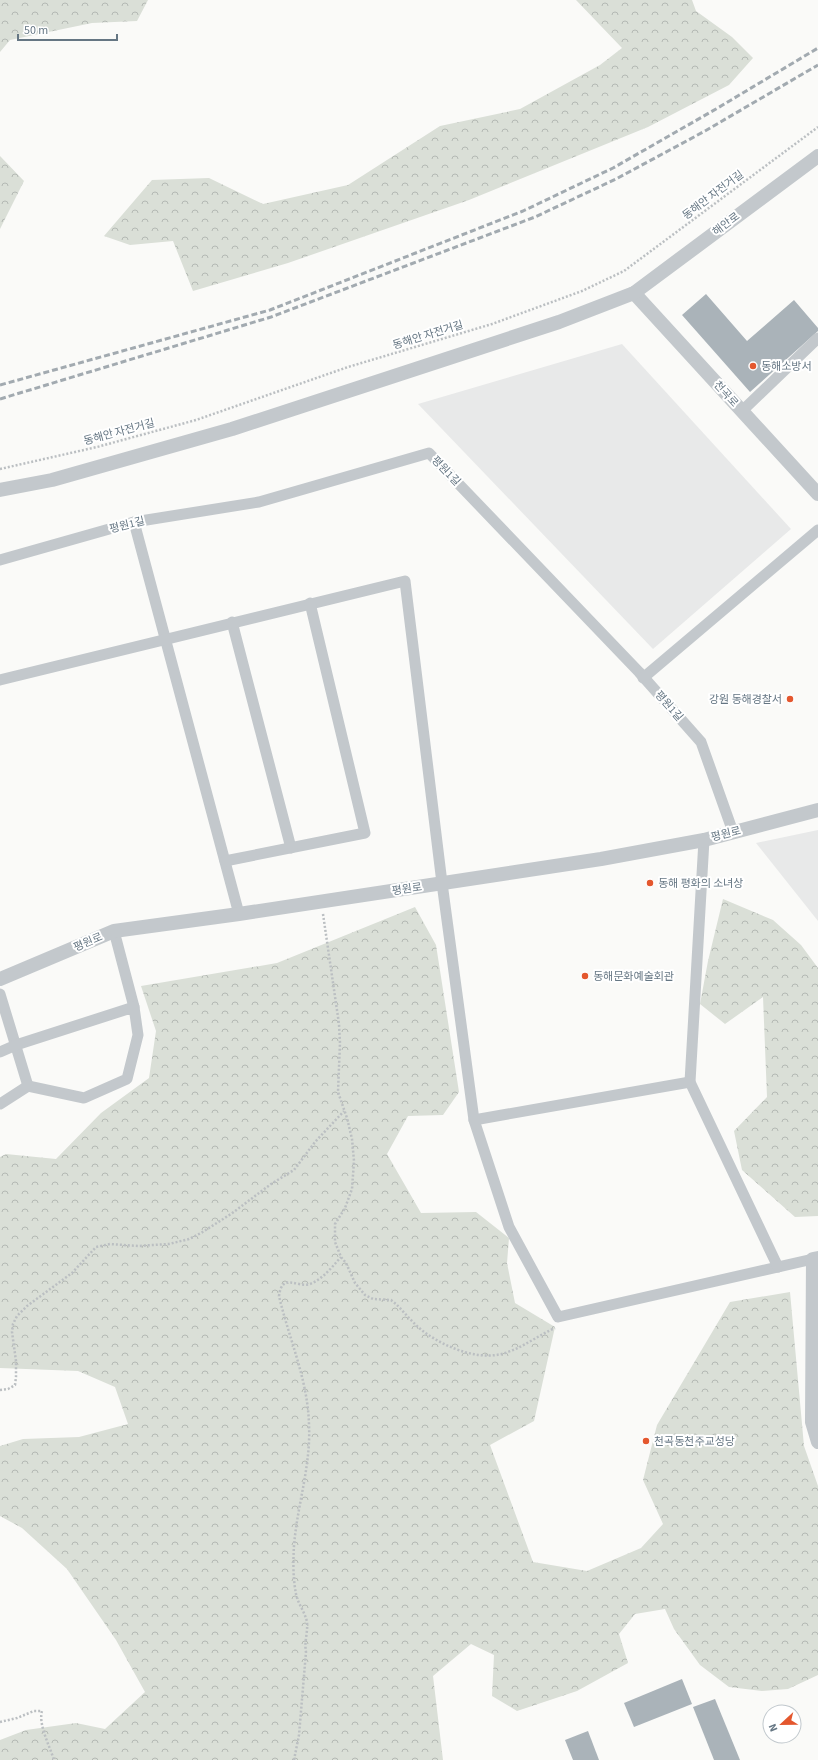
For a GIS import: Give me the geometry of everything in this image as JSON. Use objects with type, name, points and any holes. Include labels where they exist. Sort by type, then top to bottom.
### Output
[{"type":"street","name":"해안로","points":[[0,490],[52,480],[232,429],[559,322],[634,293],[818,156]]},
{"type":"street","name":"천곡로","points":[[634,293],[816,489]]},
{"type":"street","points":[[742,411],[818,338]]},
{"type":"street","name":"평원1길","points":[[0,560],[134,522],[259,502],[429,453],[643,678],[701,742],[733,832]]},
{"type":"street","points":[[134,522],[239,914]]},
{"type":"street","points":[[643,678],[818,530]]},
{"type":"street","points":[[0,680],[165,638],[405,580],[442,883],[474,1120],[509,1227],[558,1317],[815,1258],[815,1421],[818,1442]]},
{"type":"street","points":[[225,861],[365,833],[310,603]]},
{"type":"street","points":[[232,622],[291,848]]},
{"type":"street","name":"평원로","points":[[0,978],[114,931],[239,914],[601,859],[704,840],[818,810]]},
{"type":"street","points":[[704,840],[690,1082],[778,1267]]},
{"type":"street","points":[[0,1104],[28,1086],[84,1098],[127,1079],[138,1035],[134,1007],[114,931]]},
{"type":"street","points":[[0,994],[28,1086]]},
{"type":"street","points":[[0,1052],[16,1045],[134,1007]]},
{"type":"street","points":[[474,1120],[690,1082]]},
{"type":"path","name":"동해안 자전거길","points":[[0,469],[97,447],[196,420],[348,367],[492,324],[582,291],[624,271],[818,127]]},
{"type":"path","points":[[322,901],[339,1024],[340,1043],[338,1092],[352,1139],[354,1171],[350,1196],[335,1224],[335,1242],[355,1283],[366,1295],[373,1299],[391,1300],[427,1334],[451,1346],[476,1354],[502,1354],[516,1349],[564,1323],[567,1315]]},
{"type":"path","points":[[0,1390],[8,1389],[15,1385],[16,1381],[16,1353],[12,1332],[13,1324],[17,1316],[32,1302],[72,1273],[96,1247],[110,1244],[138,1246],[169,1244],[189,1239],[201,1233],[231,1214],[271,1184],[294,1170],[315,1142],[344,1111]]},
{"type":"path","points":[[294,1760],[299,1735],[307,1633],[305,1617],[298,1601],[295,1585],[294,1552],[296,1528],[308,1448],[309,1426],[303,1378],[279,1296],[280,1289],[285,1284],[293,1282],[304,1285],[310,1284],[322,1277],[341,1257]]},
{"type":"path","points":[[0,1722],[17,1718],[34,1711],[42,1711],[40,1717],[54,1760]]},
{"type":"shaded area","points":[[622,344],[791,529],[653,649],[418,404]]},
{"type":"shaded area","points":[[818,830],[818,921],[756,843]]},
{"type":"green space","points":[[0,0],[148,0],[137,21],[92,23],[10,40],[0,52]]},
{"type":"green space","points":[[576,0],[692,0],[696,11],[732,37],[753,58],[729,85],[648,127],[469,200],[288,263],[193,291],[173,241],[130,245],[104,236],[152,180],[209,178],[263,204],[348,185],[440,126],[520,109],[600,65],[622,48]]},
{"type":"green space","points":[[0,156],[24,181],[0,229]]},
{"type":"green space","points":[[723,899],[773,920],[801,945],[818,968],[818,1216],[795,1217],[742,1170],[734,1131],[767,1097],[763,997],[725,1024],[700,1004],[708,961]]},
{"type":"green space","points":[[415,907],[436,945],[459,1092],[443,1115],[408,1116],[387,1154],[421,1213],[476,1212],[509,1238],[507,1263],[515,1303],[555,1327],[534,1421],[490,1445],[533,1562],[587,1571],[641,1548],[663,1524],[643,1480],[657,1425],[730,1302],[790,1292],[804,1446],[818,1486],[818,1675],[788,1689],[762,1691],[729,1687],[700,1665],[674,1629],[665,1609],[635,1614],[619,1634],[628,1663],[577,1691],[517,1711],[492,1696],[494,1655],[471,1644],[433,1676],[443,1760],[0,1760],[0,1740],[26,1730],[76,1723],[105,1729],[145,1692],[116,1640],[67,1569],[22,1528],[0,1516],[0,1446],[23,1439],[79,1437],[128,1424],[115,1387],[78,1371],[0,1368],[0,1157],[6,1154],[56,1159],[101,1113],[149,1078],[156,1031],[141,986],[277,963]]},
{"type":"building","name":"동해소방서","points":[[706,294],[747,341],[794,300],[818,328],[818,331],[750,392],[682,315]]},
{"type":"building","points":[[682,1679],[692,1704],[634,1727],[624,1703]]},
{"type":"building","points":[[715,1699],[740,1760],[714,1760],[693,1707]]},
{"type":"building","points":[[588,1731],[599,1760],[573,1760],[565,1740]]},
{"type":"railway","points":[[0,385],[270,310],[523,211],[613,168],[818,48]]},
{"type":"railway","points":[[0,399],[271,317],[535,217],[616,179],[705,131],[818,65]]},
{"type":"place","name":"동해소방서","points":[[753,366]]},
{"type":"place","name":"강원 동해경찰서","points":[[790,699]]},
{"type":"place","name":"동해 평화의 소녀상","points":[[650,883]]},
{"type":"place","name":"동해문화예술회관","points":[[585,976]]},
{"type":"place","name":"천곡동천주교성당","points":[[646,1441]]}]
